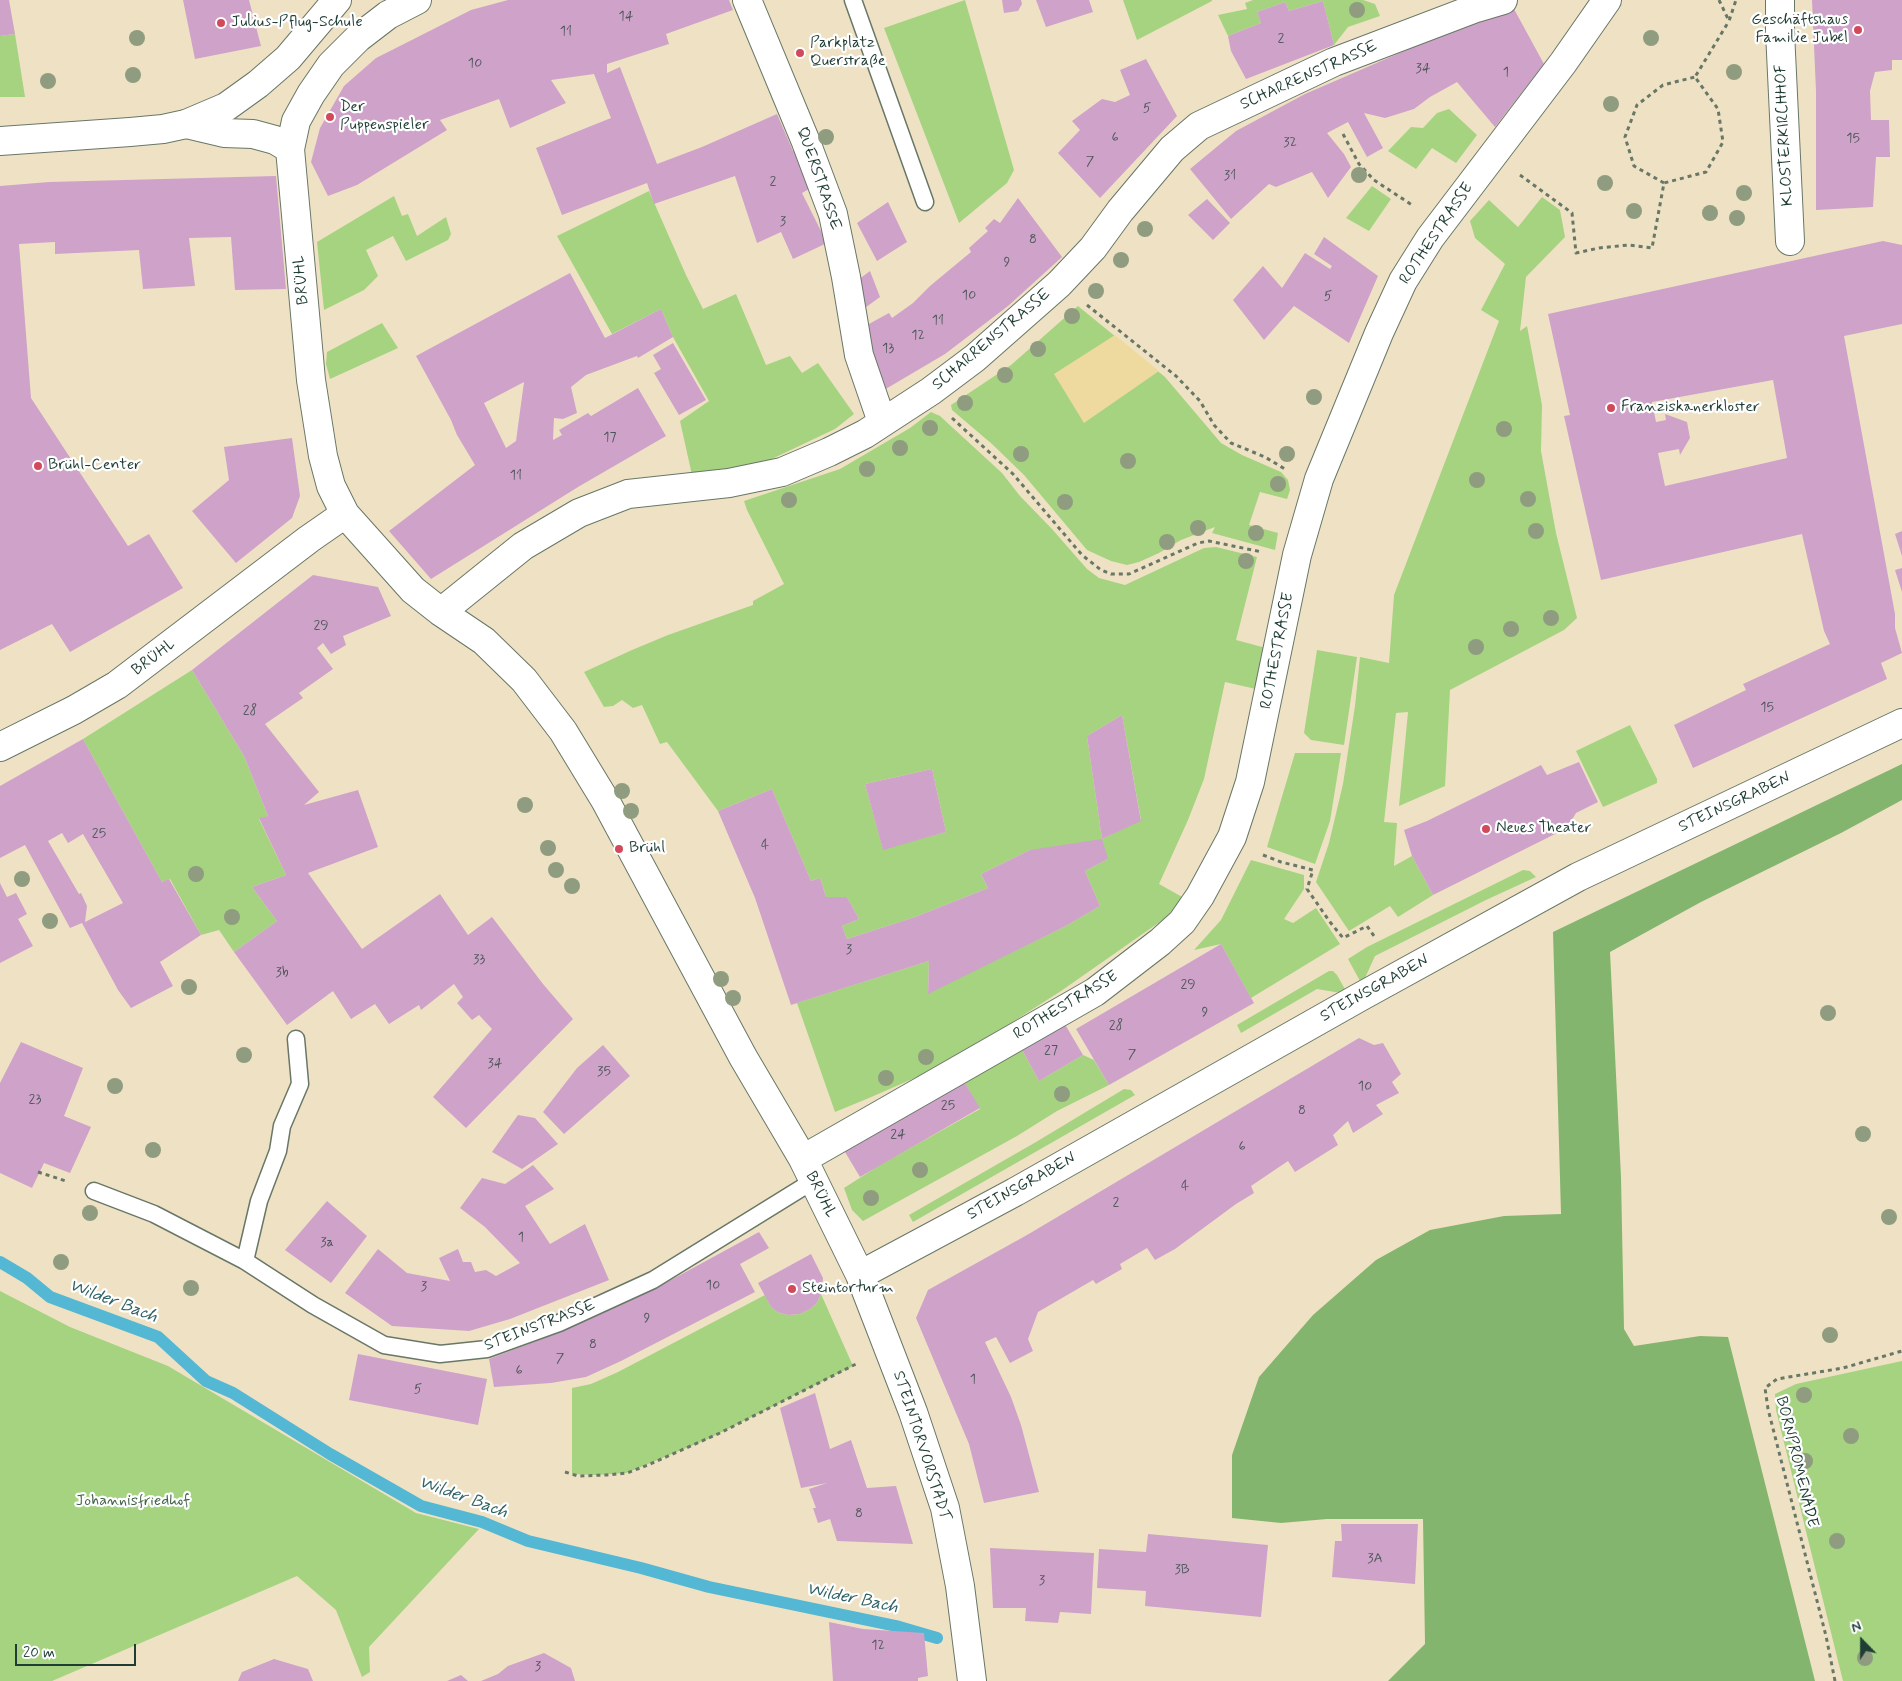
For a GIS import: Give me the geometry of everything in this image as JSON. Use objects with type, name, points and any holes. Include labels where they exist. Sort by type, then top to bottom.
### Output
[{"type":"street","points":[[0,141],[163,129],[186,124],[226,107],[258,84],[288,58],[337,0]]},
{"type":"street","name":"BRÜHL","points":[[417,0],[388,15],[358,38],[331,65],[311,94],[296,121],[290,149],[311,380],[331,486],[345,514],[413,590],[441,612],[484,641],[524,680],[563,731],[605,800],[742,1057],[808,1170],[860,1275]]},
{"type":"street","name":"QUERSTRASSE","points":[[747,0],[806,142],[833,214],[859,355],[882,422]]},
{"type":"street","name":"SCHARRENSTRASSE","points":[[441,612],[523,546],[579,513],[628,494],[729,482],[782,472],[865,434],[931,391],[975,358],[1059,284],[1093,248],[1126,204],[1172,149],[1199,126],[1354,54],[1476,8],[1503,0]]},
{"type":"street","name":"ROTHESTRASSE","points":[[808,1170],[1096,992],[1160,942],[1182,922],[1196,903],[1232,837],[1250,782],[1297,555],[1319,479],[1379,333],[1403,281],[1430,238],[1563,63],[1607,0]]},
{"type":"street","name":"KLOSTERKIRCHHOF","points":[[1780,0],[1790,241]]},
{"type":"street","points":[[186,124],[224,132],[253,134],[275,140],[290,149]]},
{"type":"street","name":"BRÜHL","points":[[0,747],[74,710],[117,685],[309,539],[345,514]]},
{"type":"street","name":"STEINSGRABEN","points":[[860,1275],[1015,1192],[1360,997],[1578,877],[1902,723]]},
{"type":"street","name":"STEINTORVORSTADT","points":[[860,1275],[913,1412],[945,1508],[965,1616],[972,1681]]},
{"type":"lane","points":[[853,0],[925,202]]},
{"type":"lane","points":[[245,1261],[259,1201],[278,1151],[282,1126],[300,1084],[296,1039]]},
{"type":"lane","name":"STEINSTRASSE","points":[[94,1190],[154,1214],[245,1261],[313,1305],[384,1345],[440,1354],[487,1349],[558,1322],[653,1280],[808,1170]]},
{"type":"path","points":[[1719,0],[1729,22]]},
{"type":"path","points":[[1695,77],[1718,109],[1723,142],[1706,172],[1664,183],[1634,166],[1625,136],[1637,105],[1663,86],[1695,77],[1729,22],[1736,0]]},
{"type":"path","points":[[1343,134],[1359,164],[1374,180],[1418,209]]},
{"type":"path","points":[[1530,182],[1572,213],[1576,253],[1628,245],[1652,248],[1664,183]]},
{"type":"path","points":[[1081,301],[1176,376],[1200,400],[1214,425],[1231,443],[1265,457],[1286,470]]},
{"type":"path","points":[[944,412],[1013,474],[1082,555],[1101,570],[1111,574],[1129,574],[1198,543],[1209,540],[1264,553]]},
{"type":"path","points":[[1262,855],[1313,870],[1307,888],[1343,938],[1367,926],[1374,936]]},
{"type":"path","points":[[565,1472],[578,1476],[607,1475],[626,1472],[648,1465],[720,1433],[799,1392],[888,1350]]},
{"type":"path","name":"BORNPROMENADE","points":[[1835,1681],[1826,1636],[1768,1409],[1765,1388],[1777,1379],[1843,1368],[1902,1351]]},
{"type":"green space","points":[[965,0],[1014,170],[1007,183],[959,223],[884,28]]},
{"type":"green space","points":[[1123,0],[1212,0],[1212,1],[1137,40]]},
{"type":"green space","points":[[1253,0],[1363,0],[1375,4],[1380,16],[1348,27],[1334,45],[1323,1],[1289,11],[1285,2],[1257,12],[1261,23],[1228,36],[1218,15],[1247,9],[1245,3]]},
{"type":"green space","points":[[15,34],[25,97],[0,97],[0,36]]},
{"type":"green space","points":[[1449,109],[1477,135],[1456,163],[1432,148],[1416,169],[1388,151],[1411,127],[1423,128],[1437,113]]},
{"type":"green space","points":[[1372,186],[1391,199],[1369,231],[1346,218]]},
{"type":"green space","points":[[649,191],[703,309],[736,294],[766,365],[790,356],[802,373],[818,363],[854,414],[835,429],[759,465],[692,475],[680,421],[709,401],[673,337],[661,309],[612,334],[557,236]]},
{"type":"green space","points":[[394,196],[402,216],[408,214],[417,236],[446,217],[451,234],[448,240],[406,261],[393,236],[366,250],[378,276],[364,290],[324,310],[317,242]]},
{"type":"green space","points":[[1542,197],[1560,210],[1565,237],[1526,277],[1520,331],[1527,326],[1542,405],[1541,451],[1556,533],[1577,618],[1564,630],[1450,690],[1445,786],[1399,806],[1408,712],[1396,713],[1384,822],[1397,823],[1394,866],[1412,856],[1433,895],[1398,917],[1390,906],[1349,931],[1316,882],[1329,843],[1343,784],[1355,706],[1360,657],[1389,663],[1394,595],[1499,321],[1481,310],[1505,264],[1475,238],[1470,221],[1489,200],[1518,227]]},
{"type":"green space","points":[[1078,306],[1165,377],[1221,443],[1242,455],[1281,472],[1288,480],[1290,490],[1287,499],[1260,492],[1249,525],[1278,533],[1275,550],[1212,533],[1215,527],[1181,540],[1139,562],[1127,565],[1111,561],[1087,550],[1024,475],[992,444],[952,410],[951,405],[1011,365]]},
{"type":"green space","points":[[382,323],[398,348],[330,379],[326,364],[327,352]]},
{"type":"green space","points":[[931,412],[940,416],[1002,473],[1020,496],[1087,569],[1099,578],[1125,585],[1204,548],[1216,547],[1257,557],[1236,640],[1266,648],[1256,689],[1225,682],[1204,779],[1159,884],[1184,898],[1164,919],[1061,991],[1011,1023],[926,1073],[835,1112],[797,1003],[929,961],[928,993],[1066,926],[1100,906],[1085,871],[1108,859],[1030,850],[981,874],[988,888],[915,917],[847,939],[842,926],[859,919],[847,897],[826,897],[820,878],[811,881],[772,789],[718,811],[667,742],[660,744],[642,705],[633,708],[622,700],[613,706],[604,707],[584,672],[668,635],[753,605],[753,601],[784,584],[744,501],[840,469],[910,428]],"holes":[[[1122,715],[1141,820],[1102,839],[1087,736]],[[932,769],[946,832],[883,849],[865,784]]]},
{"type":"green space","points":[[1317,650],[1357,657],[1344,745],[1311,740],[1304,733]]},
{"type":"green space","points":[[192,670],[244,756],[268,816],[259,819],[286,875],[252,887],[277,921],[234,952],[219,930],[201,935],[170,879],[162,882],[83,739]]},
{"type":"green space","points":[[1630,725],[1657,779],[1657,783],[1603,807],[1576,751]]},
{"type":"green space","points":[[1295,753],[1341,753],[1330,821],[1315,864],[1267,847]]},
{"type":"green space","points":[[1902,764],[1902,800],[1841,833],[1701,902],[1610,952],[1621,1177],[1624,1329],[1634,1346],[1700,1336],[1728,1337],[1815,1681],[1388,1681],[1425,1644],[1423,1519],[1327,1519],[1281,1523],[1232,1518],[1232,1455],[1259,1377],[1313,1315],[1376,1260],[1430,1230],[1504,1216],[1561,1214],[1553,932]]},
{"type":"green space","points":[[1251,860],[1304,875],[1304,889],[1284,919],[1293,923],[1316,908],[1340,944],[1251,998],[1221,944],[1194,950],[1221,920]]},
{"type":"green space","points":[[1523,870],[1530,871],[1536,877],[1375,956],[1365,978],[1360,981],[1348,959],[1367,947]]},
{"type":"green space","points":[[1329,971],[1333,971],[1337,975],[1346,991],[1341,993],[1317,989],[1241,1033],[1237,1025]]},
{"type":"green space","points":[[1020,1046],[1039,1081],[1083,1055],[1094,1060],[1109,1085],[1057,1111],[1017,1136],[863,1221],[852,1210],[844,1188],[880,1165],[980,1109],[962,1078]]},
{"type":"green space","points":[[1124,1089],[1131,1090],[1135,1095],[913,1222],[909,1215]]},
{"type":"green space","name":"Johannisfriedhof","points":[[0,1291],[70,1327],[168,1366],[416,1513],[479,1529],[369,1647],[370,1672],[362,1677],[336,1610],[297,1576],[52,1681],[0,1681]]},
{"type":"green space","points":[[821,1294],[853,1366],[708,1439],[626,1473],[572,1474],[572,1388],[591,1384],[618,1372],[765,1295],[771,1307],[777,1312],[788,1315],[800,1314],[810,1309],[817,1303]]},
{"type":"green space","points":[[1902,1361],[1902,1681],[1843,1681],[1776,1410],[1775,1394],[1796,1384]]},
{"type":"sand","points":[[1115,335],[1159,371],[1084,423],[1054,374]]},
{"type":"building","points":[[0,0],[9,0],[15,34],[0,36]]},
{"type":"building","name":"Julius-Pflug-Schule","points":[[183,0],[249,0],[261,46],[195,59]]},
{"type":"building","points":[[508,0],[729,0],[733,10],[666,34],[669,44],[607,64],[607,73],[620,67],[657,164],[702,147],[777,114],[793,151],[798,149],[811,188],[802,193],[827,243],[793,259],[781,232],[757,243],[735,176],[654,204],[647,183],[562,215],[536,148],[611,118],[594,74],[551,80],[566,103],[510,128],[499,99],[440,120],[447,130],[357,185],[328,196],[311,162],[320,128],[344,86],[376,58],[471,10]]},
{"type":"building","points":[[1002,0],[1021,0],[1022,4],[1018,11],[1004,13]]},
{"type":"building","points":[[1036,0],[1089,0],[1093,12],[1046,27]]},
{"type":"building","points":[[1812,0],[1902,0],[1902,60],[1892,60],[1892,70],[1875,72],[1870,91],[1871,120],[1889,120],[1890,157],[1876,157],[1873,207],[1816,210],[1816,91]]},
{"type":"building","points":[[1323,1],[1334,45],[1246,79],[1231,51],[1228,36],[1261,23],[1257,12],[1285,2],[1289,11]]},
{"type":"building","points":[[1514,9],[1544,64],[1495,127],[1457,82],[1430,97],[1414,109],[1385,118],[1364,113],[1383,148],[1367,157],[1348,122],[1327,133],[1344,154],[1351,167],[1328,198],[1312,172],[1276,187],[1269,184],[1231,219],[1190,169],[1236,131],[1305,94],[1478,19]]},
{"type":"building","points":[[1146,59],[1177,116],[1100,198],[1058,153],[1080,130],[1072,121],[1102,99],[1115,102],[1130,95],[1120,70]]},
{"type":"building","name":"Brühl-Center","points":[[276,176],[286,289],[235,290],[231,237],[189,238],[195,286],[143,289],[139,250],[55,254],[55,242],[19,244],[31,398],[128,546],[149,534],[183,588],[70,652],[52,624],[0,650],[0,186],[49,182]]},
{"type":"building","points":[[1018,198],[1062,257],[1008,306],[945,354],[884,390],[858,330],[889,313],[892,318],[913,303],[930,286],[971,252],[969,248],[988,231],[985,228],[994,219],[1000,223]]},
{"type":"building","points":[[1207,199],[1230,223],[1213,240],[1188,215]]},
{"type":"building","points":[[888,202],[907,242],[877,261],[857,223]]},
{"type":"building","points":[[1324,237],[1378,276],[1349,343],[1294,306],[1264,340],[1233,300],[1263,266],[1282,288],[1305,253],[1330,269],[1332,266],[1314,254]]},
{"type":"building","name":"Franziskanerkloster","points":[[1883,241],[1902,245],[1902,324],[1844,336],[1895,614],[1895,628],[1902,653],[1881,663],[1887,679],[1693,768],[1674,725],[1746,690],[1743,684],[1830,644],[1824,631],[1802,534],[1601,580],[1564,416],[1570,415],[1548,314]],"holes":[[[1773,380],[1787,458],[1665,486],[1658,453],[1679,449],[1680,455],[1690,438],[1687,422],[1665,414],[1666,420],[1656,422],[1652,402]]]},
{"type":"building","points":[[870,271],[880,297],[862,310],[854,283]]},
{"type":"building","points":[[570,273],[605,338],[661,309],[673,337],[638,358],[637,356],[586,375],[571,387],[577,413],[563,419],[554,418],[553,440],[562,435],[559,430],[588,413],[591,416],[638,388],[666,436],[578,487],[431,579],[389,531],[475,465],[457,435],[451,420],[416,356]],"holes":[[[524,382],[516,441],[506,448],[484,403]]]},
{"type":"building","points":[[673,343],[706,400],[679,415],[654,373],[661,369],[653,355]]},
{"type":"building","points":[[292,438],[300,496],[292,518],[236,563],[192,511],[229,480],[224,447]]},
{"type":"building","points":[[1902,531],[1902,556],[1895,534]]},
{"type":"building","points":[[1902,568],[1902,592],[1895,570]]},
{"type":"building","points":[[313,575],[378,587],[391,616],[343,636],[346,645],[331,654],[323,643],[317,648],[333,669],[299,693],[303,698],[265,724],[319,792],[304,805],[358,790],[378,847],[308,873],[362,949],[440,894],[468,935],[492,917],[543,984],[573,1019],[466,1128],[433,1097],[492,1029],[479,1015],[472,1020],[457,1003],[463,997],[454,984],[421,1010],[419,1005],[389,1024],[375,1004],[351,1019],[333,991],[287,1025],[234,952],[277,921],[252,887],[286,875],[259,818],[268,816],[244,756],[192,670]]},
{"type":"building","points":[[1122,715],[1141,821],[1102,839],[1087,736]]},
{"type":"building","points":[[83,739],[162,882],[169,879],[201,935],[160,962],[173,986],[131,1008],[118,990],[82,923],[70,928],[25,845],[0,858],[0,786]],"holes":[[[62,833],[68,843],[83,834],[123,903],[85,922],[87,906],[81,893],[79,894],[48,841]]]},
{"type":"building","name":"Neues Theater","points":[[1579,762],[1598,802],[1576,813],[1567,828],[1433,895],[1412,856],[1404,830],[1427,821],[1541,765],[1547,775]]},
{"type":"building","points":[[932,769],[946,832],[883,850],[865,784]]},
{"type":"building","points":[[772,789],[811,881],[820,878],[826,897],[847,897],[859,919],[842,926],[847,939],[915,917],[988,888],[981,874],[1030,850],[1102,839],[1108,859],[1085,871],[1100,906],[1066,926],[928,994],[929,961],[791,1005],[755,898],[718,811]]},
{"type":"building","points":[[0,883],[7,897],[16,893],[27,914],[18,919],[33,946],[0,963]]},
{"type":"building","points":[[1221,944],[1254,1003],[1109,1085],[1076,1029]]},
{"type":"building","points":[[1063,1021],[1083,1055],[1039,1081],[1020,1046]]},
{"type":"building","points":[[1359,1038],[1374,1045],[1383,1043],[1401,1074],[1392,1082],[1399,1093],[1376,1105],[1383,1114],[1353,1133],[1348,1121],[1333,1135],[1338,1145],[1295,1172],[1288,1161],[1251,1186],[1254,1193],[1175,1249],[1155,1260],[1147,1248],[1120,1264],[1122,1269],[1096,1284],[1093,1280],[1038,1312],[1028,1339],[1033,1351],[1010,1363],[996,1337],[985,1342],[1011,1397],[1021,1425],[1039,1492],[984,1503],[969,1444],[916,1318],[928,1290],[1027,1235]]},
{"type":"building","points":[[21,1042],[83,1068],[64,1116],[91,1127],[70,1173],[44,1163],[32,1188],[0,1173],[0,1083]]},
{"type":"building","points":[[603,1045],[630,1076],[564,1134],[543,1112],[577,1068]]},
{"type":"building","points":[[962,1078],[980,1108],[860,1177],[842,1147]]},
{"type":"building","points":[[518,1115],[535,1118],[558,1144],[522,1169],[492,1152]]},
{"type":"building","points":[[533,1165],[554,1189],[525,1206],[550,1244],[585,1224],[609,1280],[510,1319],[469,1331],[392,1326],[345,1293],[378,1249],[407,1273],[450,1281],[439,1258],[458,1249],[463,1262],[471,1262],[475,1272],[486,1270],[496,1276],[520,1263],[485,1227],[460,1208],[482,1178],[505,1184]]},
{"type":"building","points":[[327,1201],[367,1236],[331,1283],[285,1250]]},
{"type":"building","points":[[759,1232],[769,1248],[740,1264],[755,1292],[586,1377],[551,1383],[494,1387],[489,1359],[565,1330],[600,1314],[671,1280]]},
{"type":"building","name":"Steintorturm","points":[[811,1254],[823,1278],[821,1294],[817,1303],[800,1314],[788,1315],[777,1312],[771,1307],[758,1283]]},
{"type":"building","points":[[358,1354],[487,1379],[478,1425],[349,1400]]},
{"type":"building","points":[[815,1393],[830,1449],[851,1440],[867,1488],[896,1486],[913,1544],[837,1541],[830,1519],[818,1523],[813,1508],[816,1508],[809,1489],[827,1483],[801,1488],[780,1408]]},
{"type":"building","points":[[1341,1524],[1418,1524],[1415,1584],[1332,1577],[1335,1541],[1342,1541]]},
{"type":"building","points":[[1148,1534],[1268,1545],[1261,1617],[1145,1606],[1146,1591],[1097,1588],[1099,1549],[1146,1552]]},
{"type":"building","points":[[990,1548],[1094,1553],[1091,1614],[1060,1612],[1058,1623],[1025,1621],[1026,1608],[993,1608]]},
{"type":"building","points":[[829,1622],[863,1629],[924,1633],[928,1676],[918,1678],[918,1681],[833,1681]]},
{"type":"building","points":[[544,1653],[571,1668],[575,1681],[481,1681],[498,1674],[508,1666]]},
{"type":"building","points":[[274,1659],[308,1669],[313,1681],[238,1681],[242,1672]]},
{"type":"building","points":[[461,1675],[468,1681],[447,1681]]},
{"type":"waterway","name":"Wilder Bach","points":[[0,1262],[27,1278],[50,1297],[158,1337],[206,1381],[233,1393],[330,1454],[421,1506],[482,1522],[528,1541],[641,1568],[709,1587],[896,1626],[937,1638]]},
{"type":"place","name":"Julius-Pflug-Schule","points":[[221,23]]},
{"type":"place","name":"Geschäftshaus Familie Jubel","points":[[1858,30]]},
{"type":"place","name":"Parkplatz Querstraße","points":[[800,53]]},
{"type":"place","name":"Der Puppenspieler","points":[[330,117]]},
{"type":"place","name":"Franziskanerkloster","points":[[1611,408]]},
{"type":"place","name":"Brühl-Center","points":[[38,466]]},
{"type":"place","name":"Neues Theater","points":[[1486,829]]},
{"type":"place","name":"Brühl","points":[[619,849]]},
{"type":"place","name":"Steintorturm","points":[[792,1289]]}]
